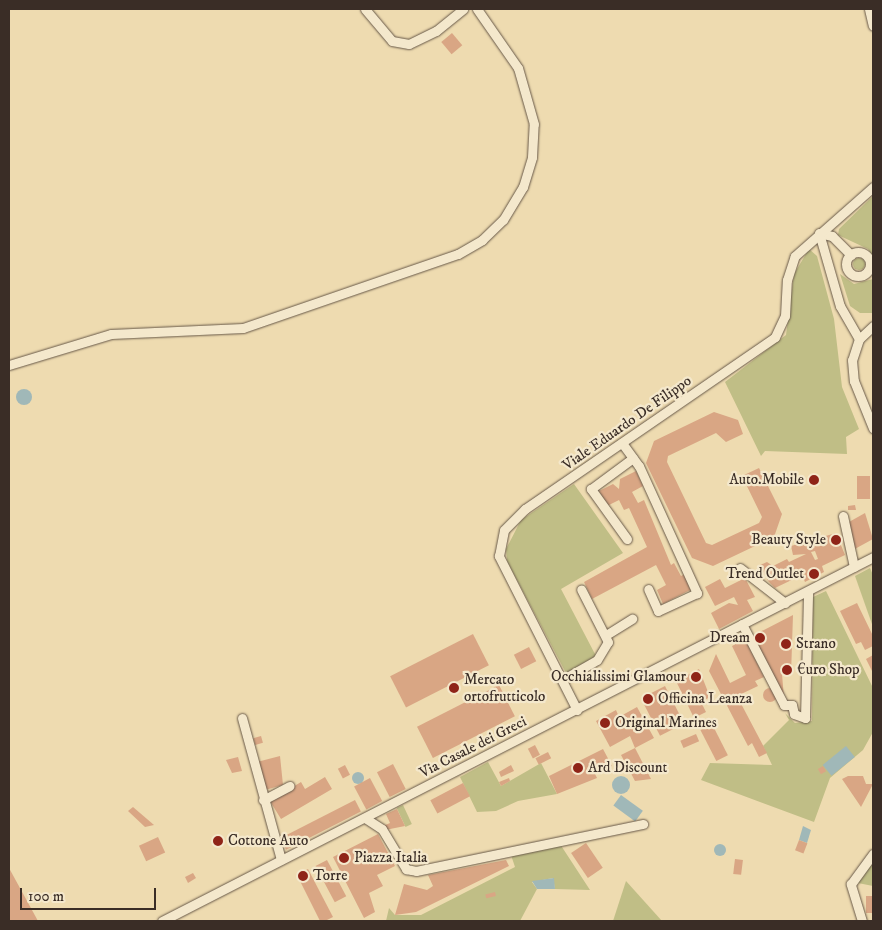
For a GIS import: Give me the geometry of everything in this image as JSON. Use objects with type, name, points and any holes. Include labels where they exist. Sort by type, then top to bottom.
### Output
[{"type":"street","points":[[365,9],[392,41],[409,44],[420,42],[463,9]]},
{"type":"street","points":[[9,365],[111,334],[243,328],[458,254],[482,240],[503,220],[523,187],[532,156],[534,124],[518,68],[477,9]]},
{"type":"street","points":[[869,9],[873,26]]},
{"type":"street","name":"Viale Eduardo De Filippo","points":[[577,710],[499,556],[500,542],[513,520],[775,337],[785,316],[790,267],[800,248],[873,187]]},
{"type":"street","points":[[851,255],[832,236],[819,233],[840,306],[859,339]]},
{"type":"street","points":[[863,253],[872,269],[861,276],[849,272],[851,255],[863,253]]},
{"type":"street","points":[[873,326],[859,339],[852,360],[854,381],[873,428]]},
{"type":"street","points":[[622,443],[633,458],[698,593],[658,611],[648,589]]},
{"type":"street","points":[[627,539],[591,489],[633,458]]},
{"type":"street","points":[[843,516],[854,567]]},
{"type":"street","name":"Via Casale dei Greci","points":[[162,921],[873,558]]},
{"type":"street","points":[[740,568],[785,602]]},
{"type":"street","points":[[562,680],[602,655],[606,635],[582,589]]},
{"type":"street","points":[[742,624],[784,704],[792,705],[794,714],[805,718],[808,590]]},
{"type":"street","points":[[606,635],[632,619]]},
{"type":"street","points":[[242,718],[281,860]]},
{"type":"street","points":[[263,800],[289,786]]},
{"type":"street","points":[[365,818],[382,829],[406,869],[416,871],[643,824]]},
{"type":"street","points":[[862,921],[851,884],[873,854]]},
{"type":"shaded area","points":[[873,196],[873,257],[868,249],[838,235],[839,229]]},
{"type":"shaded area","points":[[809,249],[817,256],[834,319],[842,387],[859,429],[846,437],[847,454],[765,451],[761,456],[725,382],[786,335],[794,274]]},
{"type":"shaded area","points":[[861,258],[864,259],[864,269],[857,270],[854,269],[853,262],[854,259]]},
{"type":"shaded area","points":[[840,274],[854,284],[873,279],[873,313],[860,313],[850,306]]},
{"type":"shaded area","points":[[574,484],[623,553],[561,589],[596,656],[566,673],[507,561],[506,549],[521,520]]},
{"type":"shaded area","points":[[870,568],[873,575],[873,627],[855,576]]},
{"type":"shaded area","points":[[826,591],[873,688],[873,732],[863,750],[830,778],[814,822],[701,780],[710,763],[772,765],[763,746],[789,720],[785,713],[795,723],[812,721],[813,597]]},
{"type":"shaded area","points":[[488,762],[501,786],[541,763],[557,794],[518,801],[496,811],[477,812],[460,777]]},
{"type":"shaded area","points":[[403,805],[412,824],[406,827],[397,808]]},
{"type":"shaded area","points":[[560,844],[590,890],[555,889],[553,878],[532,882],[537,889],[520,921],[386,921],[389,908],[395,915],[421,915],[515,867],[511,855]]},
{"type":"shaded area","points":[[873,860],[873,886],[858,883],[863,872]]},
{"type":"shaded area","points":[[626,881],[662,921],[613,921]]},
{"type":"water","points":[[24,389],[30,391],[32,397],[30,403],[24,405],[18,403],[16,397],[18,391]]},
{"type":"water","points":[[846,746],[855,757],[831,776],[823,765]]},
{"type":"water","points":[[358,772],[364,778],[358,784],[352,778]]},
{"type":"water","points":[[621,776],[627,779],[630,785],[627,791],[621,794],[615,791],[612,785],[615,779]]},
{"type":"water","points":[[621,795],[643,811],[635,821],[613,806]]},
{"type":"water","points":[[803,826],[811,830],[807,843],[799,840]]},
{"type":"water","points":[[718,844],[722,844],[726,850],[722,856],[718,856],[714,852],[714,848]]},
{"type":"water","points":[[554,878],[555,889],[537,889],[532,881]]},
{"type":"building","points":[[452,33],[462,45],[452,54],[441,42]]},
{"type":"building","points":[[714,412],[738,420],[743,434],[726,442],[716,433],[668,456],[667,462],[706,543],[712,545],[759,523],[762,517],[742,476],[759,468],[782,514],[774,537],[713,566],[692,558],[646,463],[654,441]]},
{"type":"building","points":[[636,471],[643,486],[632,492],[638,503],[644,500],[671,565],[674,563],[681,576],[685,574],[692,589],[663,604],[657,590],[666,585],[656,565],[592,599],[584,582],[647,547],[629,508],[624,510],[619,500],[607,506],[599,491],[613,484],[619,489],[620,479]]},
{"type":"building","points":[[857,476],[870,476],[870,499],[857,499]]},
{"type":"building","points":[[855,505],[856,510],[848,510],[848,506]]},
{"type":"building","points":[[865,513],[873,539],[853,550],[849,522]]},
{"type":"building","points":[[836,533],[845,555],[822,566],[824,572],[805,582],[802,575],[775,588],[768,581],[760,565],[767,562],[773,566],[787,559],[789,562],[806,554],[793,555],[791,546]],"holes":[[[815,551],[818,559],[815,560],[811,552]]]},
{"type":"building","points":[[745,578],[755,597],[747,600],[753,611],[719,629],[711,613],[729,603],[738,605],[734,597],[715,606],[705,587],[720,579],[725,588]]},
{"type":"building","points":[[857,603],[873,636],[873,646],[865,650],[861,642],[856,644],[840,611]]},
{"type":"building","points":[[793,615],[791,675],[782,674],[784,698],[752,636]]},
{"type":"building","points":[[473,634],[489,665],[406,707],[390,676]]},
{"type":"building","points":[[745,639],[764,677],[755,681],[758,686],[737,696],[767,753],[759,757],[752,743],[748,746],[709,671],[716,654],[730,683],[746,675],[732,646]]},
{"type":"building","points":[[529,647],[536,661],[521,669],[514,655]]},
{"type":"building","points":[[873,655],[873,673],[866,659]]},
{"type":"building","points":[[699,669],[710,697],[701,702],[706,712],[694,718],[676,681]]},
{"type":"building","points":[[499,685],[515,716],[433,758],[417,727]]},
{"type":"building","points":[[665,686],[684,723],[660,736],[641,698]]},
{"type":"building","points":[[767,688],[773,688],[777,695],[773,702],[767,702],[763,698],[763,692]]},
{"type":"building","points":[[637,707],[654,738],[635,748],[630,736],[610,747],[596,721],[616,710],[619,717]]},
{"type":"building","points":[[712,724],[728,755],[716,761],[700,730]]},
{"type":"building","points":[[696,734],[699,741],[683,748],[680,741]]},
{"type":"building","points":[[261,736],[263,743],[255,745],[253,738]]},
{"type":"building","points":[[535,745],[540,755],[533,758],[528,749]]},
{"type":"building","points":[[635,748],[651,779],[635,781],[621,755]]},
{"type":"building","points":[[603,749],[612,766],[595,774],[597,778],[557,794],[549,776]]},
{"type":"building","points":[[548,752],[551,758],[539,765],[536,758]]},
{"type":"building","points":[[280,756],[283,785],[265,790],[257,762]]},
{"type":"building","points":[[238,757],[242,771],[232,773],[226,760]]},
{"type":"building","points":[[393,764],[406,789],[390,797],[377,772]]},
{"type":"building","points":[[345,765],[350,775],[343,778],[338,769]]},
{"type":"building","points":[[511,765],[514,771],[501,777],[499,772]]},
{"type":"building","points":[[823,766],[826,771],[821,774],[818,769]]},
{"type":"building","points":[[848,776],[863,776],[866,784],[873,784],[861,807],[842,779]]},
{"type":"building","points":[[325,777],[332,789],[281,819],[270,801],[301,782],[305,789]]},
{"type":"building","points":[[370,778],[382,801],[366,809],[354,786]]},
{"type":"building","points":[[509,778],[510,781],[501,786],[499,782]]},
{"type":"building","points":[[463,783],[470,796],[437,814],[430,800]]},
{"type":"building","points":[[355,800],[361,812],[286,850],[280,838]]},
{"type":"building","points":[[133,807],[154,825],[145,827],[128,811]]},
{"type":"building","points":[[397,809],[405,826],[385,830],[383,826],[390,823],[386,814]]},
{"type":"building","points":[[378,834],[395,866],[377,875],[383,886],[369,893],[375,912],[364,918],[333,857]]},
{"type":"building","points":[[158,837],[165,852],[146,861],[139,846]]},
{"type":"building","points":[[799,840],[807,843],[803,853],[795,850]]},
{"type":"building","points":[[586,843],[603,868],[588,878],[571,853]]},
{"type":"building","points":[[735,859],[743,860],[741,875],[733,874]]},
{"type":"building","points":[[327,860],[346,896],[335,902],[316,866]]},
{"type":"building","points":[[506,860],[509,866],[416,912],[395,915],[404,884],[427,890],[433,886],[428,875]]},
{"type":"building","points":[[9,868],[38,921],[9,921]]},
{"type":"building","points":[[308,869],[333,917],[325,921],[320,921],[297,875]]},
{"type":"building","points":[[193,873],[196,878],[188,883],[185,877]]},
{"type":"building","points":[[495,892],[496,896],[486,898],[485,894]]},
{"type":"building","points":[[866,896],[873,896],[873,913],[866,913]]},
{"type":"place","name":"Auto.Mobile","points":[[814,480]]},
{"type":"place","name":"Beauty Style","points":[[836,540]]},
{"type":"place","name":"Trend Outlet","points":[[814,574]]},
{"type":"place","name":"Dream","points":[[760,638]]},
{"type":"place","name":"Strano","points":[[786,644]]},
{"type":"place","name":"€uro Shop","points":[[787,670]]},
{"type":"place","name":"Occhialissimi Glamour","points":[[696,677]]},
{"type":"place","name":"Mercato ortofrutticolo","points":[[454,688]]},
{"type":"place","name":"Officina Leanza","points":[[648,699]]},
{"type":"place","name":"Original Marines","points":[[605,723]]},
{"type":"place","name":"Ard Discount","points":[[578,768]]},
{"type":"place","name":"Cottone Auto","points":[[218,841]]},
{"type":"place","name":"Piazza Italia","points":[[344,858]]},
{"type":"place","name":"Torre","points":[[303,876]]}]
